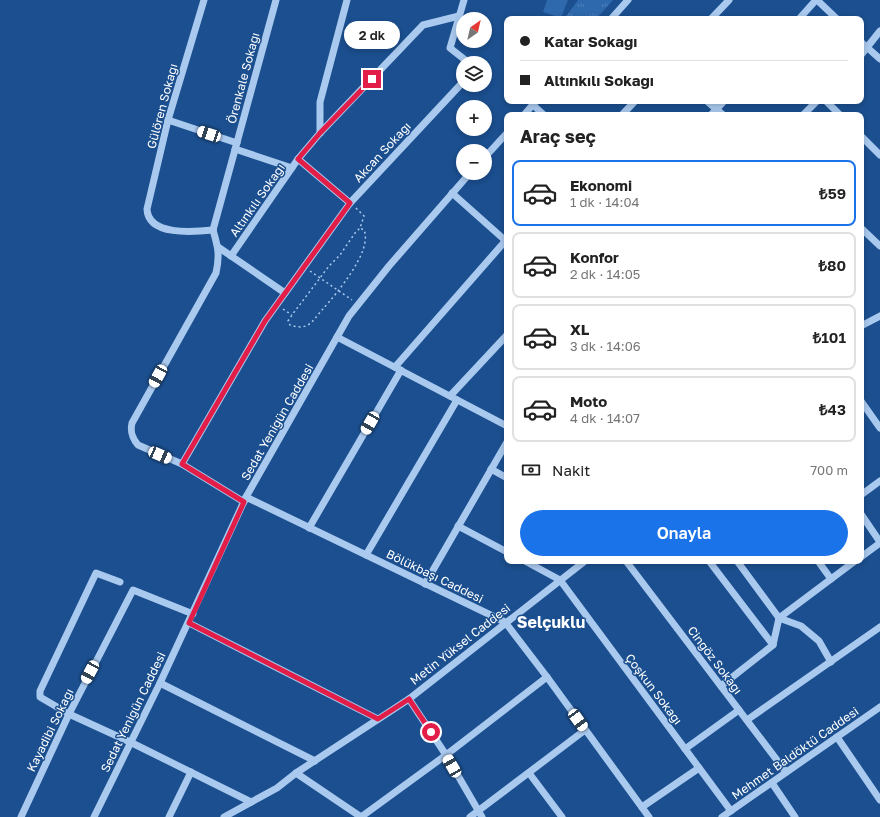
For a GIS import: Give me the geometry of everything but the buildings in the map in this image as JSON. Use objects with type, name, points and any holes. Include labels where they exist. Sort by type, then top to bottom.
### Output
[{"type":"street","name":"Gülören Sokağı","points":[[204,0],[168,120],[147,208],[149,219],[156,226],[190,233],[213,230]]},
{"type":"street","name":"Örenkale Sokağı","points":[[213,230],[276,0]]},
{"type":"street","points":[[320,133],[320,102],[347,0]]},
{"type":"street","points":[[460,12],[464,0]]},
{"type":"street","points":[[616,16],[628,0]]},
{"type":"street","points":[[714,16],[729,0]]},
{"type":"street","points":[[802,16],[816,0],[824,3],[835,16]]},
{"type":"street","name":"Altınkılı Sokağı","points":[[231,256],[298,159],[320,133],[423,25],[456,17]]},
{"type":"street","points":[[456,27],[450,48],[460,56]]},
{"type":"street","points":[[864,52],[880,31]]},
{"type":"street","points":[[864,45],[880,59]]},
{"type":"street","name":"Akcan Sokağı","points":[[182,464],[265,321],[350,203],[456,89]]},
{"type":"street","points":[[526,112],[533,104]]},
{"type":"street","points":[[535,104],[542,112]]},
{"type":"street","points":[[625,112],[632,104]]},
{"type":"street","points":[[710,104],[720,112]]},
{"type":"street","points":[[714,112],[721,104]]},
{"type":"street","points":[[806,112],[814,104]]},
{"type":"street","points":[[829,104],[837,112]]},
{"type":"street","points":[[168,120],[292,168]]},
{"type":"street","points":[[492,149],[504,136]]},
{"type":"street","points":[[864,139],[880,155]]},
{"type":"street","points":[[298,159],[350,203]]},
{"type":"street","name":"Sedat Yenigün Caddesi","points":[[94,817],[189,623],[245,500],[337,337],[350,316],[388,266],[463,180]]},
{"type":"street","points":[[452,192],[504,238]]},
{"type":"street","points":[[213,230],[218,247],[285,293]]},
{"type":"street","points":[[864,231],[880,246]]},
{"type":"street","points":[[309,528],[398,369],[504,242]]},
{"type":"street","name":"Bölükbaşı Caddesi","points":[[218,247],[219,259],[216,273],[132,423],[130,429],[134,440],[138,445],[182,464],[245,500],[309,528],[505,622],[649,817]]},
{"type":"street","points":[[864,322],[880,316]]},
{"type":"street","points":[[337,337],[504,424]]},
{"type":"street","points":[[450,396],[504,343]]},
{"type":"street","points":[[366,555],[458,400]]},
{"type":"street","points":[[864,405],[880,428]]},
{"type":"street","points":[[425,584],[504,447]]},
{"type":"street","points":[[491,470],[504,476]]},
{"type":"street","points":[[864,493],[880,482]]},
{"type":"street","points":[[864,518],[880,542],[864,555]]},
{"type":"street","points":[[458,526],[504,550]]},
{"type":"street","points":[[530,564],[560,580]]},
{"type":"street","name":"Metin Yüksel Caddesi","points":[[228,816],[277,788],[409,699],[505,622],[581,564]]},
{"type":"street","name":"Cingöz Sokağı","points":[[628,564],[786,772]]},
{"type":"street","points":[[711,564],[773,644]]},
{"type":"street","points":[[739,564],[779,618],[801,626],[807,631],[818,641],[831,662]]},
{"type":"street","points":[[820,564],[830,579]]},
{"type":"street","points":[[721,686],[773,644],[779,618],[851,564]]},
{"type":"street","points":[[120,582],[96,573],[40,691],[40,695],[42,698],[69,714],[130,742],[251,802]]},
{"type":"street","name":"Çoşkun Sokağı","points":[[560,580],[731,811]]},
{"type":"street","name":"Kayadibi Sokağı","points":[[21,817],[69,714],[133,590],[193,614]]},
{"type":"street","points":[[189,623],[378,719]]},
{"type":"street","points":[[747,720],[880,627]]},
{"type":"street","points":[[296,774],[361,817],[446,755],[547,677]]},
{"type":"street","points":[[160,682],[315,762]]},
{"type":"street","points":[[409,699],[446,755],[482,817]]},
{"type":"street","name":"Mehmet Baldöktü Caddesi","points":[[722,817],[880,707]]},
{"type":"street","points":[[685,749],[739,710]]},
{"type":"street","points":[[470,817],[585,730]]},
{"type":"street","points":[[837,737],[880,800]]},
{"type":"street","points":[[642,808],[699,768]]},
{"type":"street","points":[[169,817],[191,772]]},
{"type":"street","points":[[529,773],[562,817]]},
{"type":"street","points":[[772,783],[795,817]]},
{"type":"path","points":[[350,203],[364,216],[360,228],[288,320],[288,324],[290,326],[299,327],[310,324],[338,291],[352,271],[363,248],[366,235],[364,230],[360,228]]},
{"type":"path","points":[[304,267],[358,305]]},
{"type":"green space","points":[[547,0],[568,0],[562,16],[555,16],[543,12]]},
{"type":"green space","points":[[578,0],[613,0],[599,16],[566,16]]},
{"type":"district","name":"Selçuklu","points":[[551,622]]},
{"type":"route","points":[[372,79],[320,133],[298,159],[350,203],[265,321],[182,464],[244,502],[189,623],[378,719],[409,699],[431,732]]}]
